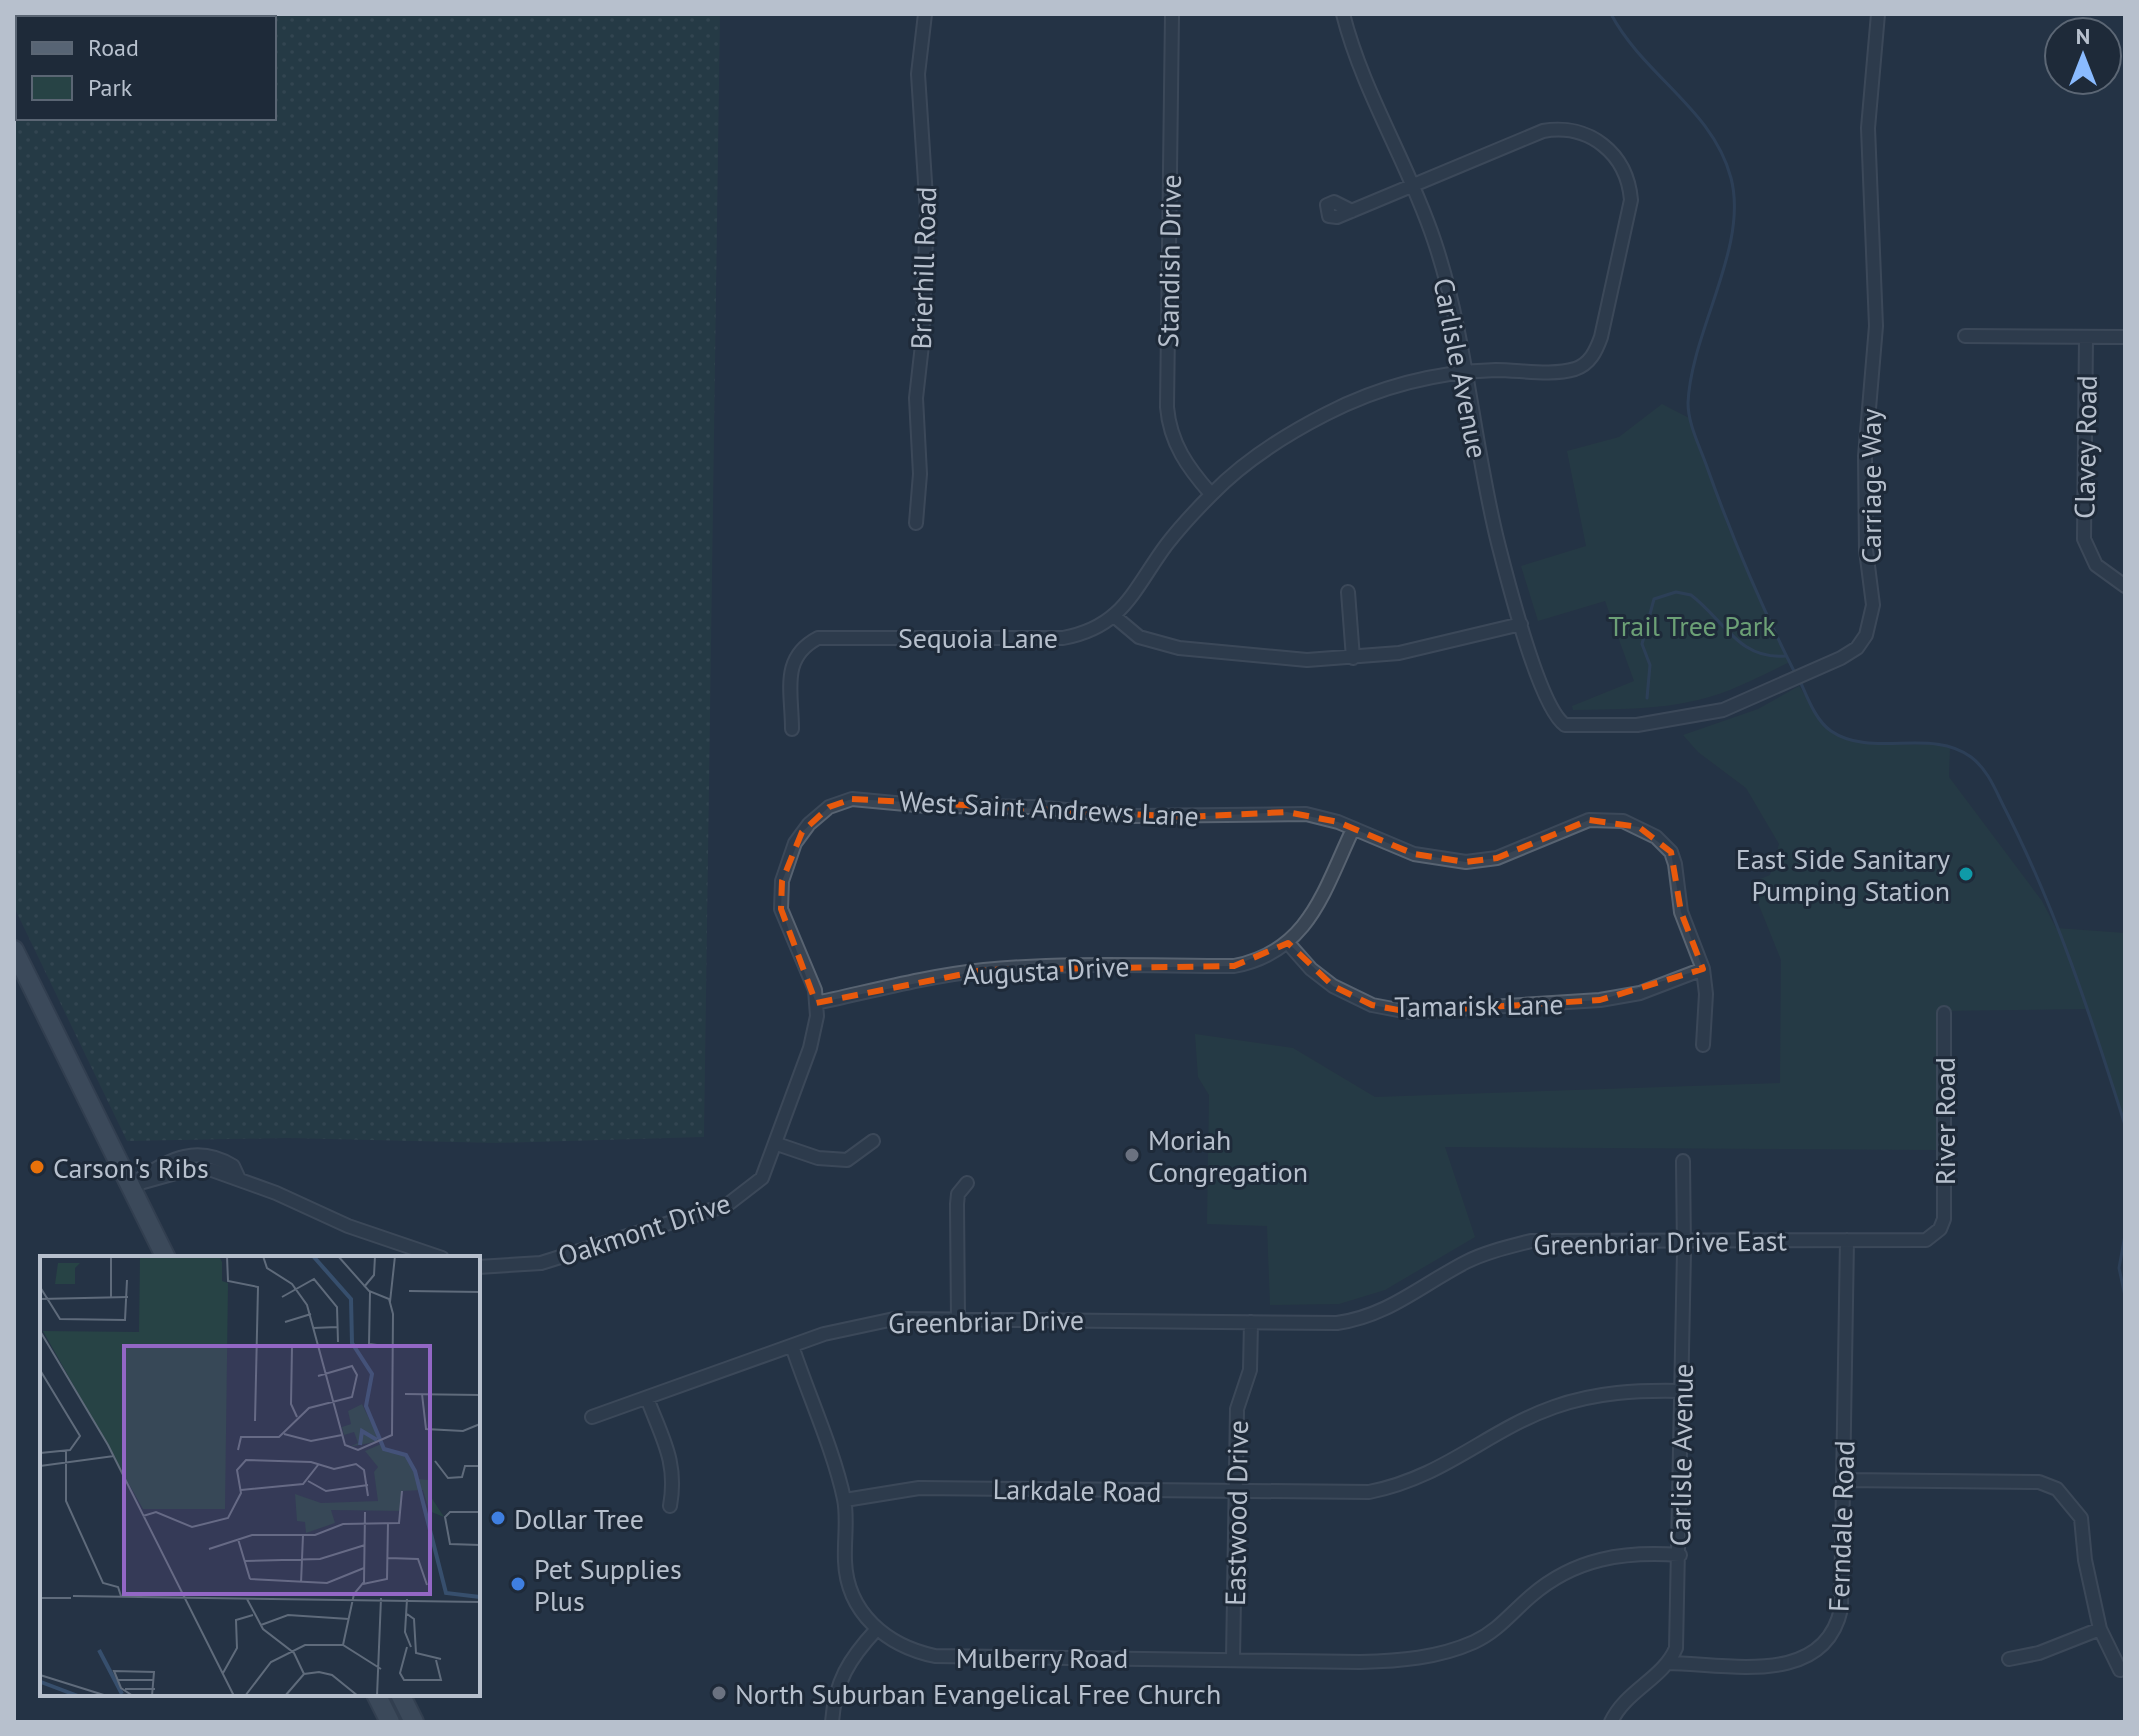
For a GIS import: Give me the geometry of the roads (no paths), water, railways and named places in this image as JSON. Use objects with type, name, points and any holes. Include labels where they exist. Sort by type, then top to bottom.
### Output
[{"type":"main road","points":[[14,950],[165,1256]]},
{"type":"main road","points":[[377,1696],[390,1722]]},
{"type":"main road","points":[[401,1696],[414,1722]]},
{"type":"street","name":"Brierhill Road","points":[[916,523],[920,474],[916,408],[922,345],[927,213],[918,74],[925,14]]},
{"type":"street","name":"Standish Drive","points":[[1172,14],[1168,423],[1183,461],[1211,494]]},
{"type":"street","name":"Carlisle Avenue","points":[[1343,14],[1354,58],[1435,242],[1466,373],[1486,495],[1521,624],[1553,712],[1565,725]]},
{"type":"street","name":"Carriage Way","points":[[1565,725],[1637,725],[1682,720],[1723,710],[1857,648],[1872,621],[1866,550],[1865,456],[1876,326],[1868,128],[1878,14]]},
{"type":"street","name":"Sequoia Lane","points":[[792,729],[792,662],[806,644],[825,636],[1063,638],[1096,629],[1125,607],[1167,544],[1211,494],[1252,460],[1327,413],[1373,393],[1421,378],[1575,369],[1594,354],[1604,326],[1631,200],[1629,182],[1612,153],[1595,139],[1560,128],[1543,131],[1412,185]]},
{"type":"street","points":[[1352,211],[1412,185]]},
{"type":"street","points":[[1965,336],[2125,337]]},
{"type":"street","name":"Clavey Road","points":[[2086,337],[2084,539],[2096,565],[2125,586]]},
{"type":"street","points":[[1348,592],[1353,658]]},
{"type":"street","points":[[1114,616],[1139,637],[1179,648],[1269,658],[1353,658],[1399,653],[1521,624]]},
{"type":"street","name":"West Saint Andrews Lane","points":[[809,824],[840,802],[867,798],[927,806],[1033,807],[1133,816],[1297,813],[1325,817],[1414,854],[1466,862],[1497,858],[1589,820],[1623,821],[1639,827],[1671,852],[1681,912],[1703,969],[1706,994],[1703,1045]]},
{"type":"street","name":"Oakmont Drive","points":[[480,1267],[541,1263],[727,1205],[762,1178],[810,1048],[816,1003],[815,990],[781,909],[787,863],[795,843],[809,824]]},
{"type":"street","points":[[1288,943],[1317,909],[1353,829]]},
{"type":"street","name":"Augusta Drive","points":[[816,1003],[929,978],[984,970],[1067,965],[1234,966],[1264,958],[1288,943]]},
{"type":"street","name":"Tamarisk Lane","points":[[1288,943],[1311,969],[1346,993],[1372,1005],[1409,1012],[1600,1000],[1640,993],[1703,969]]},
{"type":"street","name":"River Road","points":[[1940,1229],[1945,1194],[1944,1013]]},
{"type":"street","points":[[777,1144],[818,1158],[847,1160],[873,1141]]},
{"type":"street","points":[[129,1186],[170,1159],[183,1155],[219,1157],[233,1166],[239,1179],[411,1253]]},
{"type":"street","name":"Carlisle Avenue","points":[[1668,1663],[1676,1648],[1678,1631],[1685,1239],[1683,1161]]},
{"type":"street","points":[[958,1319],[957,1204],[961,1188],[967,1183]]},
{"type":"street","name":"Greenbriar Drive East","points":[[1299,1322],[1337,1323],[1373,1315],[1412,1297],[1465,1263],[1496,1250],[1531,1241],[1916,1241],[1926,1240],[1940,1229]]},
{"type":"street","name":"Ferndale Road","points":[[1668,1663],[1789,1664],[1803,1660],[1829,1642],[1841,1609],[1847,1240]]},
{"type":"street","name":"Greenbriar Drive","points":[[592,1417],[865,1323],[958,1319],[1299,1322]]},
{"type":"street","name":"Eastwood Drive","points":[[1233,1659],[1237,1409],[1250,1370],[1251,1322]]},
{"type":"street","points":[[792,1346],[845,1500],[846,1572],[857,1603],[876,1630],[846,1664],[836,1689],[832,1722]]},
{"type":"street","name":"Larkdale Road","points":[[845,1500],[919,1488],[1369,1492],[1413,1480],[1524,1420],[1587,1397],[1619,1391],[1682,1391]]},
{"type":"street","points":[[647,1398],[675,1480],[670,1506]]},
{"type":"street","points":[[1844,1480],[2049,1485],[2068,1499],[2081,1518],[2087,1571],[2100,1629],[2120,1670]]},
{"type":"street","name":"Mulberry Road","points":[[876,1630],[897,1645],[935,1656],[1387,1661],[1448,1652],[1495,1630],[1529,1597],[1571,1569],[1620,1554],[1680,1555]]},
{"type":"street","points":[[2009,1659],[2039,1653],[2100,1629]]},
{"type":"street","points":[[1611,1722],[1631,1693],[1668,1663]]},
{"type":"waterway","points":[[1611,14],[1641,56],[1709,132],[1731,178],[1734,205],[1732,232],[1691,375],[1690,419],[1737,545],[1795,673]]},
{"type":"waterway","points":[[1647,698],[1650,665],[1642,644],[1654,599],[1676,592],[1691,595],[1744,645],[1769,656],[1785,656]]},
{"type":"waterway","points":[[1799,679],[1816,714],[1831,731],[1865,743],[1920,743],[1955,748],[1971,757],[1987,774],[2023,845],[2056,924],[2125,1125]]},
{"type":"waterway","points":[[2125,1235],[2119,1268],[2125,1296]]},
{"type":"place","name":"East Side Sanitary Pumping Station","points":[[1966,874]]},
{"type":"place","name":"Moriah Congregation","points":[[1132,1155]]},
{"type":"place","name":"Carson's Ribs","points":[[37,1167]]},
{"type":"place","name":"Dollar Tree","points":[[498,1518]]},
{"type":"place","name":"Pet Supplies Plus","points":[[518,1584]]},
{"type":"place","name":"North Suburban Evangelical Free Church","points":[[719,1693]]},
{"type":"park label","name":"Trail Tree Park","points":[[1692,625]]}]
